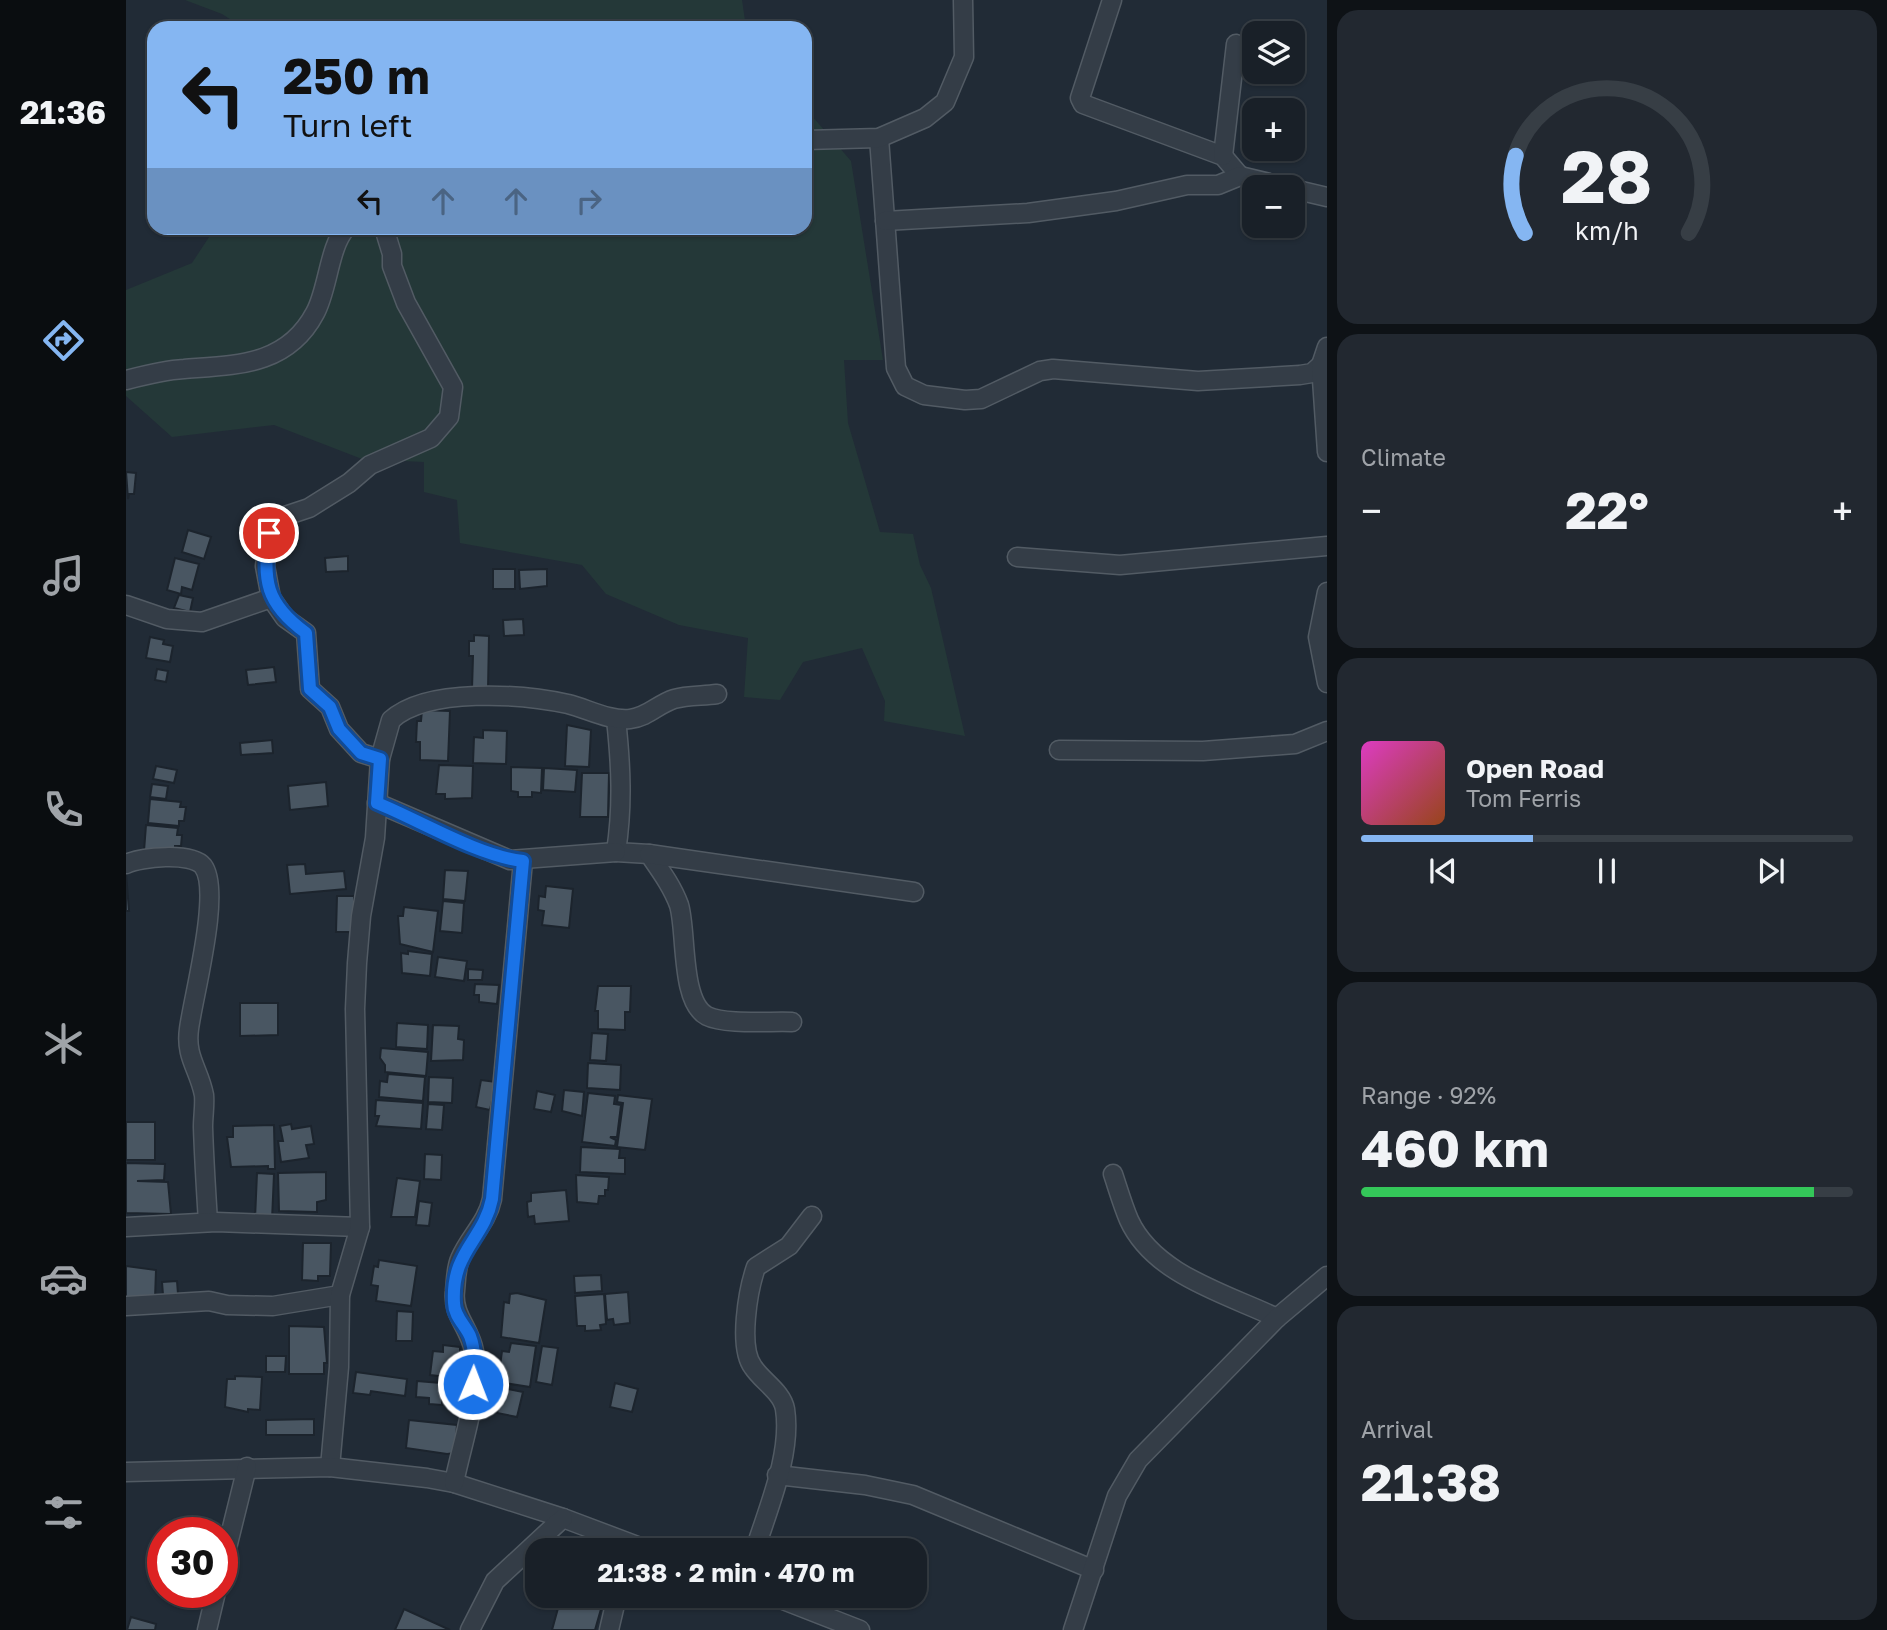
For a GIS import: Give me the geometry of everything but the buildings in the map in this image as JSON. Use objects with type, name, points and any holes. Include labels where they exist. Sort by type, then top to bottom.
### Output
[{"type":"street","points":[[812,140],[879,138],[925,118],[946,102],[964,57],[963,0]]},
{"type":"street","points":[[885,221],[1028,213],[1116,201],[1187,185],[1218,185],[1240,176],[1223,156],[1083,104],[1080,98],[1112,0]]},
{"type":"street","points":[[1223,156],[1236,44]]},
{"type":"street","points":[[879,138],[896,368],[905,386],[923,395],[981,400],[1040,371],[1053,369],[1198,381],[1300,375],[1312,373],[1321,365]]},
{"type":"street","points":[[1305,192],[1327,198]]},
{"type":"street","points":[[126,380],[183,369],[214,369],[266,359],[289,345],[315,314],[343,235]]},
{"type":"street","points":[[380,759],[361,753],[339,729],[330,707],[310,689],[306,633],[285,618],[271,598],[265,566],[269,533],[282,517],[309,509],[349,483],[370,465],[431,438],[449,417],[453,387],[406,303],[392,266],[392,254],[386,235]]},
{"type":"street","points":[[1327,347],[1321,365],[1327,452]]},
{"type":"street","points":[[1017,557],[1120,565],[1327,546]]},
{"type":"street","points":[[1327,592],[1318,638],[1327,683]]},
{"type":"street","points":[[126,605],[167,619],[202,622],[271,598]]},
{"type":"street","points":[[330,1467],[339,1367],[340,1295],[360,1227],[356,986],[361,916],[375,838],[380,759],[391,720],[415,704],[455,698],[536,698],[616,719],[649,715],[675,699],[717,694]]},
{"type":"street","points":[[616,719],[622,773],[622,813],[616,852]]},
{"type":"street","points":[[1059,750],[1203,751],[1295,744],[1327,731]]},
{"type":"street","points":[[377,803],[510,860],[523,861],[548,855],[616,852],[649,854],[914,892]]},
{"type":"street","points":[[649,854],[670,884],[679,906],[691,991],[697,1008],[708,1017],[792,1022]]},
{"type":"street","points":[[126,864],[149,856],[196,862],[203,866],[206,875],[207,927],[189,1028],[188,1054],[204,1095],[208,1222]]},
{"type":"street","points":[[454,1483],[474,1372],[474,1352],[470,1336],[456,1313],[458,1261],[487,1216],[492,1199],[523,861]]},
{"type":"street","points":[[1113,1174],[1130,1221],[1154,1254],[1202,1284],[1277,1318]]},
{"type":"street","points":[[759,1538],[784,1446],[784,1405],[751,1365],[746,1336],[747,1297],[756,1267],[789,1246],[812,1216]]},
{"type":"street","points":[[126,1227],[208,1222],[360,1227]]},
{"type":"street","points":[[1073,1630],[1117,1496],[1138,1460],[1277,1318],[1324,1282]]},
{"type":"street","points":[[126,1306],[209,1301],[227,1305],[273,1306],[340,1295]]},
{"type":"street","points":[[235,1517],[247,1467]]},
{"type":"street","points":[[126,1472],[330,1467],[454,1483],[563,1518],[612,1538]]},
{"type":"street","points":[[777,1475],[864,1485],[913,1495],[1094,1570]]},
{"type":"street","points":[[470,1630],[495,1581],[563,1518]]},
{"type":"street","points":[[207,1630],[212,1608]]},
{"type":"street","points":[[609,1630],[614,1608]]},
{"type":"street","points":[[804,1608],[860,1630]]},
{"type":"green space","points":[[185,0],[742,0],[745,21],[233,21]]},
{"type":"green space","points":[[812,116],[851,161],[883,360],[844,360],[848,423],[880,532],[913,534],[920,565],[931,588],[965,736],[884,721],[885,701],[862,648],[803,662],[780,700],[744,697],[748,638],[679,625],[606,594],[582,565],[460,543],[457,500],[424,492],[424,462],[362,459],[274,425],[172,437],[126,396],[126,290],[192,263],[210,235],[812,235]]},
{"type":"route","points":[[269,533],[265,566],[271,598],[285,618],[306,633],[310,689],[330,707],[339,729],[361,753],[380,759],[377,803],[510,860],[523,861],[492,1199],[487,1216],[458,1261],[455,1290],[456,1313],[470,1336],[474,1352],[473,1384]]}]
